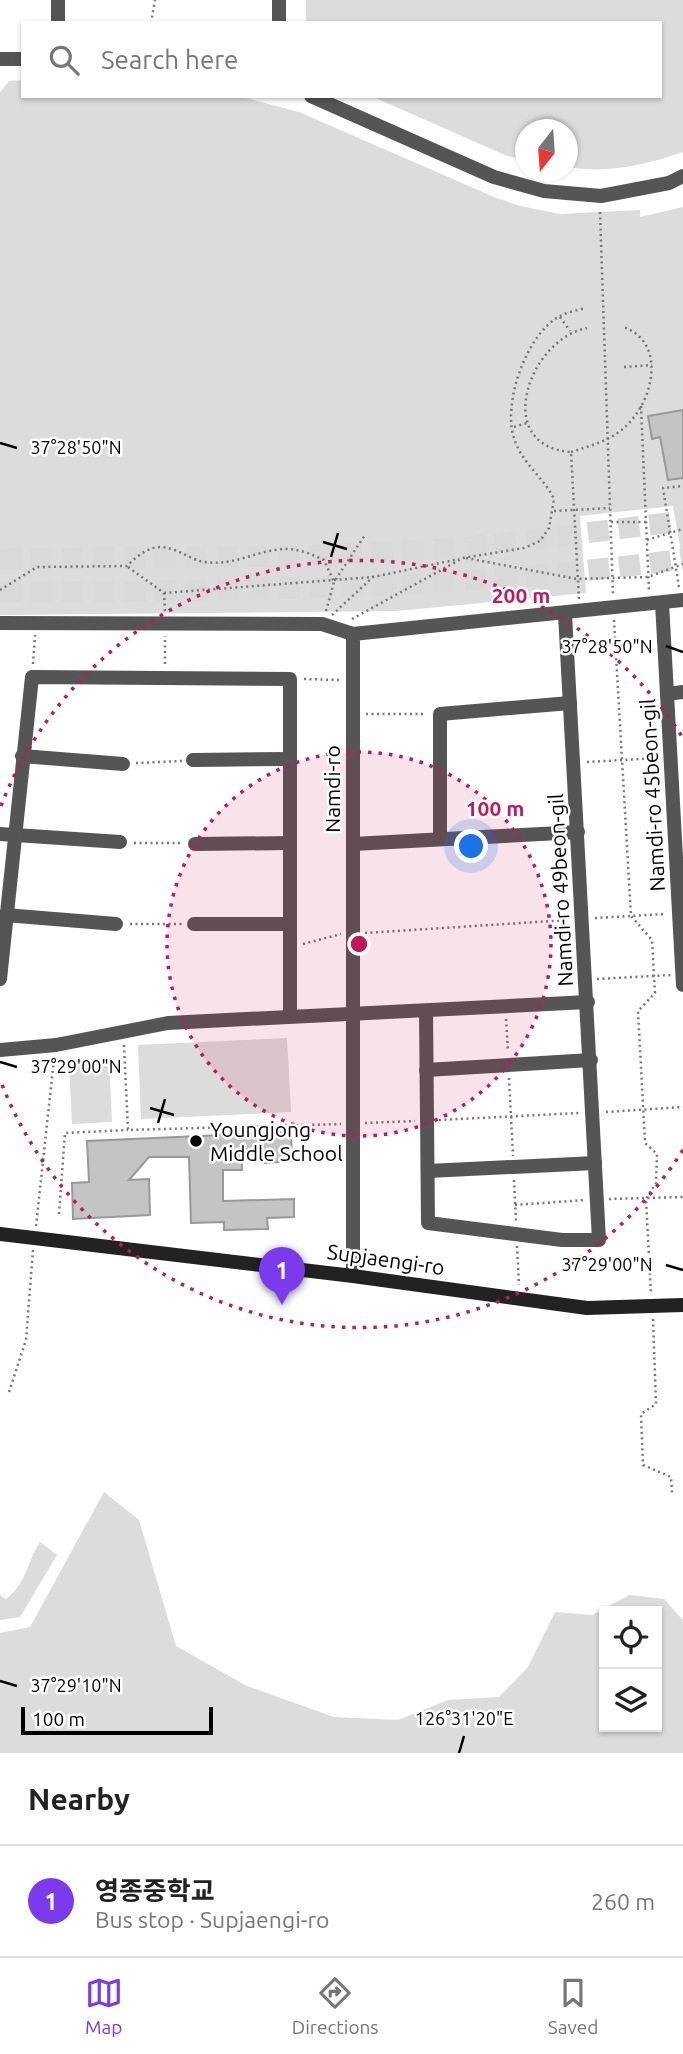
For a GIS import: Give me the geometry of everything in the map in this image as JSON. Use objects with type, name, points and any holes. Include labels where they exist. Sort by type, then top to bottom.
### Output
[{"type":"street","points":[[58,0],[58,21]]},
{"type":"street","points":[[279,0],[279,21]]},
{"type":"street","points":[[0,59],[21,59]]},
{"type":"street","points":[[316,98],[494,177],[544,191],[601,196],[669,183],[683,176]]},
{"type":"street","points":[[0,623],[329,626],[353,634],[682,600]]},
{"type":"street","name":"Namdi-ro 45beon-gil","points":[[656,604],[679,827],[679,913],[683,985]]},
{"type":"street","name":"Namdi-ro 49beon-gil","points":[[428,1171],[428,1223],[562,1240],[599,1240],[565,614]]},
{"type":"street","name":"Namdi-ro","points":[[353,634],[354,1276]]},
{"type":"street","points":[[0,979],[5,915],[6,834],[22,756],[32,677],[290,679],[290,1016]]},
{"type":"street","points":[[667,694],[683,692]]},
{"type":"street","points":[[440,839],[440,715],[570,703]]},
{"type":"street","points":[[22,756],[123,764]]},
{"type":"street","points":[[193,760],[290,759]]},
{"type":"street","points":[[353,844],[578,832]]},
{"type":"street","points":[[6,834],[120,842]]},
{"type":"street","points":[[195,844],[290,844]]},
{"type":"street","points":[[5,915],[116,924]]},
{"type":"street","points":[[194,925],[290,925]]},
{"type":"street","points":[[0,1050],[55,1045],[168,1023],[588,1002]]},
{"type":"street","points":[[426,1011],[428,1171],[596,1163]]},
{"type":"street","points":[[426,1070],[591,1060]]},
{"type":"street","name":"Supjaengi-ro","points":[[0,1234],[354,1276],[587,1308],[683,1305]]},
{"type":"path","points":[[151,21],[155,0]]},
{"type":"path","points":[[600,212],[614,609],[631,916],[652,940],[656,993],[638,1011],[645,1143],[657,1154],[656,1183],[646,1199],[656,1404],[641,1414],[643,1465],[671,1477],[672,1493]]},
{"type":"path","points":[[164,593],[373,577],[524,548],[540,541],[549,528],[554,499],[547,484],[526,462],[514,440],[511,407],[518,375],[541,332],[560,316],[586,308]]},
{"type":"path","points":[[560,316],[570,331]]},
{"type":"path","points":[[587,328],[570,331],[542,359],[530,381],[525,405],[527,423],[536,442],[551,451],[571,452],[608,440],[630,422],[641,406],[650,382],[652,365],[646,340],[623,327]]},
{"type":"path","points":[[624,367],[652,365]]},
{"type":"path","points":[[641,406],[648,577],[656,604]]},
{"type":"path","points":[[513,427],[527,423]]},
{"type":"path","points":[[571,452],[581,612]]},
{"type":"path","points":[[682,600],[663,488],[683,486]]},
{"type":"path","points":[[554,511],[610,508]]},
{"type":"path","points":[[611,522],[646,522]]},
{"type":"path","points":[[647,540],[683,529]]},
{"type":"path","points":[[329,626],[334,582],[365,535]]},
{"type":"path","points":[[0,590],[37,567],[127,566],[136,556],[155,548],[181,551],[201,561],[233,563],[283,549],[305,552],[324,560],[334,582]]},
{"type":"path","points":[[329,626],[463,558],[577,579],[648,577],[683,564]]},
{"type":"path","points":[[329,626],[373,577]]},
{"type":"path","points":[[32,677],[37,623]]},
{"type":"path","points":[[290,679],[353,680]]},
{"type":"path","points":[[353,714],[440,715]]},
{"type":"path","points":[[574,763],[670,757]]},
{"type":"path","points":[[123,764],[193,760]]},
{"type":"path","points":[[120,842],[195,844]]},
{"type":"path","points":[[290,947],[353,934],[679,913]]},
{"type":"path","points":[[116,924],[194,925]]},
{"type":"path","points":[[586,979],[682,975]]},
{"type":"path","points":[[124,1032],[128,1130]]},
{"type":"path","points":[[9,1392],[26,1340],[55,1045]]},
{"type":"path","points":[[603,1112],[683,1107]]},
{"type":"path","points":[[432,1120],[590,1112]]},
{"type":"path","points":[[60,1214],[65,1133],[419,1121]]},
{"type":"shaded area","points":[[306,0],[683,0],[683,152],[626,167],[583,169],[578,168],[578,119],[515,119],[515,157],[376,98],[662,98],[662,21],[306,21]]},
{"type":"shaded area","points":[[21,80],[21,98],[246,98],[299,112],[494,197],[520,206],[560,214],[640,210],[640,217],[683,207],[683,563],[673,506],[580,516],[586,593],[396,611],[0,615],[0,92],[9,81]]},
{"type":"shaded area","points":[[287,1038],[291,1112],[141,1119],[138,1045]]},
{"type":"shaded area","points":[[109,1059],[112,1122],[72,1124],[69,1061]]},
{"type":"shaded area","points":[[104,1492],[139,1520],[176,1646],[247,1686],[334,1717],[398,1720],[448,1700],[499,1697],[528,1667],[555,1612],[592,1615],[599,1611],[599,1732],[662,1732],[662,1606],[609,1606],[629,1595],[664,1599],[683,1620],[683,1753],[0,1753],[0,1633],[30,1627]]},
{"type":"shaded area","points":[[40,1542],[57,1555],[20,1617],[0,1620],[0,1595],[6,1599],[13,1593]]},
{"type":"building","points":[[683,410],[683,478],[668,480],[660,437],[652,439],[648,416]]},
{"type":"building","points":[[291,1132],[292,1161],[264,1163],[241,1145],[242,1170],[223,1170],[223,1201],[294,1199],[294,1217],[267,1218],[268,1229],[224,1230],[224,1222],[191,1223],[189,1157],[149,1157],[129,1180],[149,1179],[150,1215],[73,1219],[72,1183],[89,1182],[87,1141]]},
{"type":"tunnel","points":[[0,559],[299,556],[463,548],[683,521]]},
{"type":"tunnel","points":[[0,592],[171,591],[428,583],[683,559]]},
{"type":"place","name":"Youngjong Middle School","points":[[196,1141]]},
{"type":"place","name":"영종중학교","points":[[282,1305]]}]
